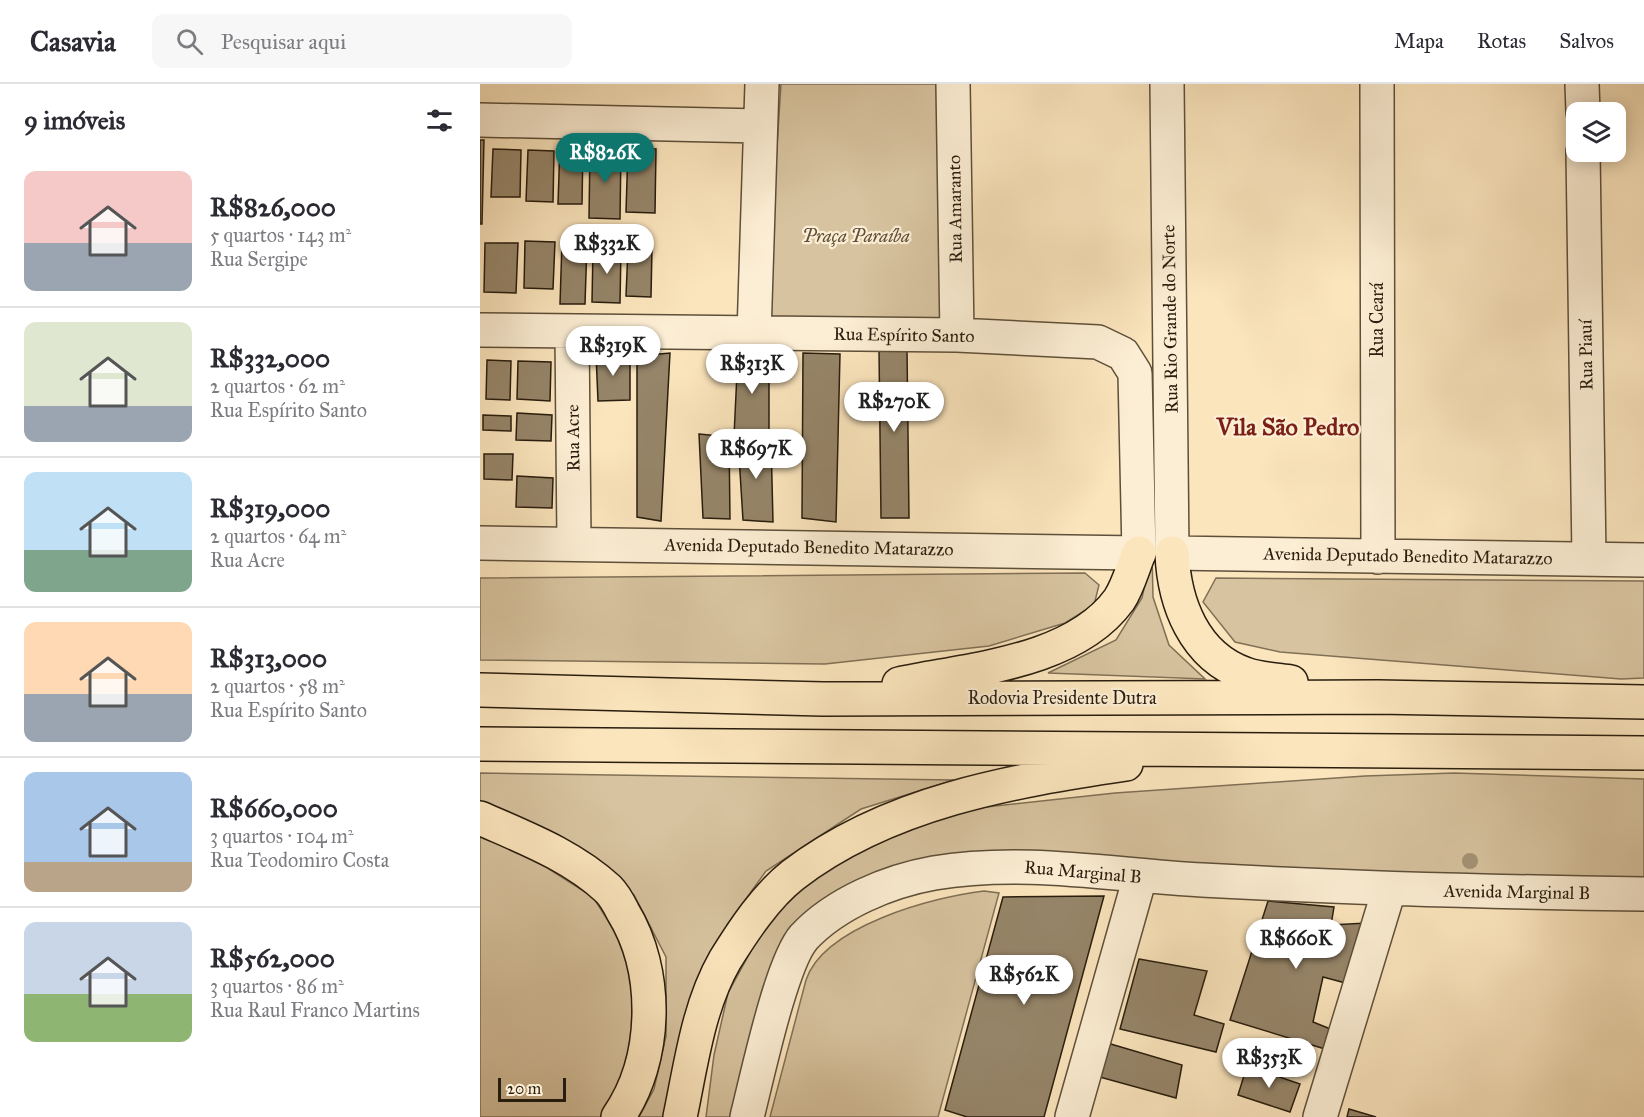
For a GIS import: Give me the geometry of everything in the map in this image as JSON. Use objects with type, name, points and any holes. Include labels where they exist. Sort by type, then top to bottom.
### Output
[{"type":"highway","points":[[823,699],[986,669],[1042,652],[1087,631],[1119,599],[1139,553]]},
{"type":"highway","points":[[1172,553],[1173,580],[1186,621],[1212,656],[1245,674],[1378,697]]},
{"type":"highway","name":"Rodovia Presidente Dutra","points":[[480,690],[823,699],[1378,697],[1644,702]]},
{"type":"highway","points":[[480,744],[1644,753]]},
{"type":"highway","points":[[680,1117],[699,1023],[724,962],[758,912],[792,875],[861,833],[960,796],[1032,778],[1229,748]]},
{"type":"highway","points":[[480,818],[572,860],[610,891],[633,928],[644,958],[649,1035],[637,1078],[618,1117]]},
{"type":"street","points":[[754,334],[762,84]]},
{"type":"street","name":"Rua Amaranto","points":[[953,84],[957,335]]},
{"type":"street","name":"Rua Rio Grande do Norte","points":[[1167,84],[1172,553]]},
{"type":"street","name":"Rua Ceará","points":[[1377,84],[1378,556]]},
{"type":"street","points":[[1582,84],[1583,102]]},
{"type":"street","points":[[480,120],[760,126]]},
{"type":"street","name":"Rua Piauí","points":[[1583,162],[1589,558]]},
{"type":"street","name":"Rua Espírito Santo","points":[[480,330],[957,335],[1098,342],[1123,354],[1135,373],[1139,553]]},
{"type":"street","name":"Rua Acre","points":[[572,332],[574,543]]},
{"type":"street","name":"Avenida Deputado Benedito Matarazzo","points":[[480,543],[1139,553]]},
{"type":"street","name":"Avenida Deputado Benedito Matarazzo","points":[[1172,553],[1644,560]]},
{"type":"street","name":"Rua Marginal B","points":[[747,1117],[783,981],[802,940],[828,915],[877,890],[933,873],[1004,866],[1056,866],[1140,877],[1389,890]]},
{"type":"street","points":[[1072,1117],[1140,877]]},
{"type":"street","points":[[1320,1117],[1389,890]]},
{"type":"street","name":"Avenida Marginal B","points":[[1389,890],[1644,894]]},
{"type":"green space","name":"Praça Paraíba","points":[[781,84],[940,84],[941,323],[766,318]]},
{"type":"green space","points":[[1152,552],[1153,597],[1169,645],[1205,679],[1048,673],[1116,640],[1142,598]]},
{"type":"green space","points":[[1085,573],[1099,585],[1094,605],[1065,623],[989,646],[825,664],[480,660],[480,578]]},
{"type":"green space","points":[[1216,578],[1644,581],[1644,678],[1621,679],[1280,652],[1235,642],[1203,602]]},
{"type":"green space","points":[[480,773],[954,780],[861,809],[766,871],[727,925],[679,1042],[663,1117],[639,1117],[654,1089],[666,1036],[666,957],[634,895],[572,847],[480,802]]},
{"type":"green space","points":[[1454,773],[1644,779],[1644,882],[1412,879],[1061,857],[811,917],[732,1117],[706,1117],[714,1055],[728,993],[757,940],[795,887],[887,832],[959,810],[1115,793],[1365,776]]},
{"type":"green space","points":[[480,832],[546,867],[593,897],[626,949],[641,1002],[634,1056],[604,1117],[480,1117]]},
{"type":"green space","points":[[984,891],[999,893],[938,1117],[770,1117],[806,980],[817,961],[834,944],[883,918],[937,900]]},
{"type":"building","points":[[480,140],[484,140],[482,224],[480,224]]},
{"type":"building","points":[[560,144],[583,145],[582,204],[558,204]]},
{"type":"building","points":[[590,148],[621,149],[620,219],[589,218]]},
{"type":"building","points":[[628,148],[656,149],[655,213],[626,212]]},
{"type":"building","points":[[493,149],[521,150],[520,197],[491,197]]},
{"type":"building","points":[[528,150],[554,151],[553,202],[526,201]]},
{"type":"building","points":[[525,241],[555,242],[553,289],[524,288]]},
{"type":"building","points":[[562,242],[587,243],[585,304],[560,304]]},
{"type":"building","points":[[485,243],[518,243],[516,293],[484,292]]},
{"type":"building","points":[[593,248],[621,248],[620,303],[592,302]]},
{"type":"building","points":[[628,248],[652,248],[651,297],[626,296]]},
{"type":"building","points":[[879,349],[907,349],[909,518],[881,518]]},
{"type":"building","points":[[738,352],[769,352],[769,435],[734,436]]},
{"type":"building","points":[[630,353],[630,400],[598,401],[596,354]]},
{"type":"building","points":[[670,353],[661,521],[637,517],[637,356]]},
{"type":"building","points":[[803,353],[840,354],[836,522],[802,518]]},
{"type":"building","points":[[487,360],[511,361],[510,400],[486,399]]},
{"type":"building","points":[[518,361],[551,362],[550,401],[517,399]]},
{"type":"building","points":[[517,413],[552,415],[551,441],[516,440]]},
{"type":"building","points":[[483,415],[511,416],[511,431],[483,430]]},
{"type":"building","points":[[699,434],[729,437],[730,519],[703,518]]},
{"type":"building","points":[[738,440],[771,440],[773,522],[743,520]]},
{"type":"building","points":[[484,454],[513,454],[512,480],[484,479]]},
{"type":"building","points":[[517,476],[553,478],[552,508],[516,507]]},
{"type":"building","points":[[1104,896],[1044,1117],[967,1117],[945,1110],[1003,897]]},
{"type":"building","points":[[1268,901],[1334,907],[1331,925],[1366,923],[1353,985],[1323,977],[1313,1022],[1333,1030],[1325,1049],[1230,1020]]},
{"type":"building","points":[[1139,959],[1207,971],[1194,1015],[1224,1024],[1216,1052],[1120,1029]]},
{"type":"building","points":[[1104,1042],[1182,1065],[1176,1098],[1096,1076]]},
{"type":"building","points":[[1247,1066],[1300,1084],[1290,1112],[1238,1095]]},
{"type":"building","points":[[1349,1109],[1376,1117],[1347,1117]]},
{"type":"district","name":"Vila São Pedro","points":[[1288,427]]}]
